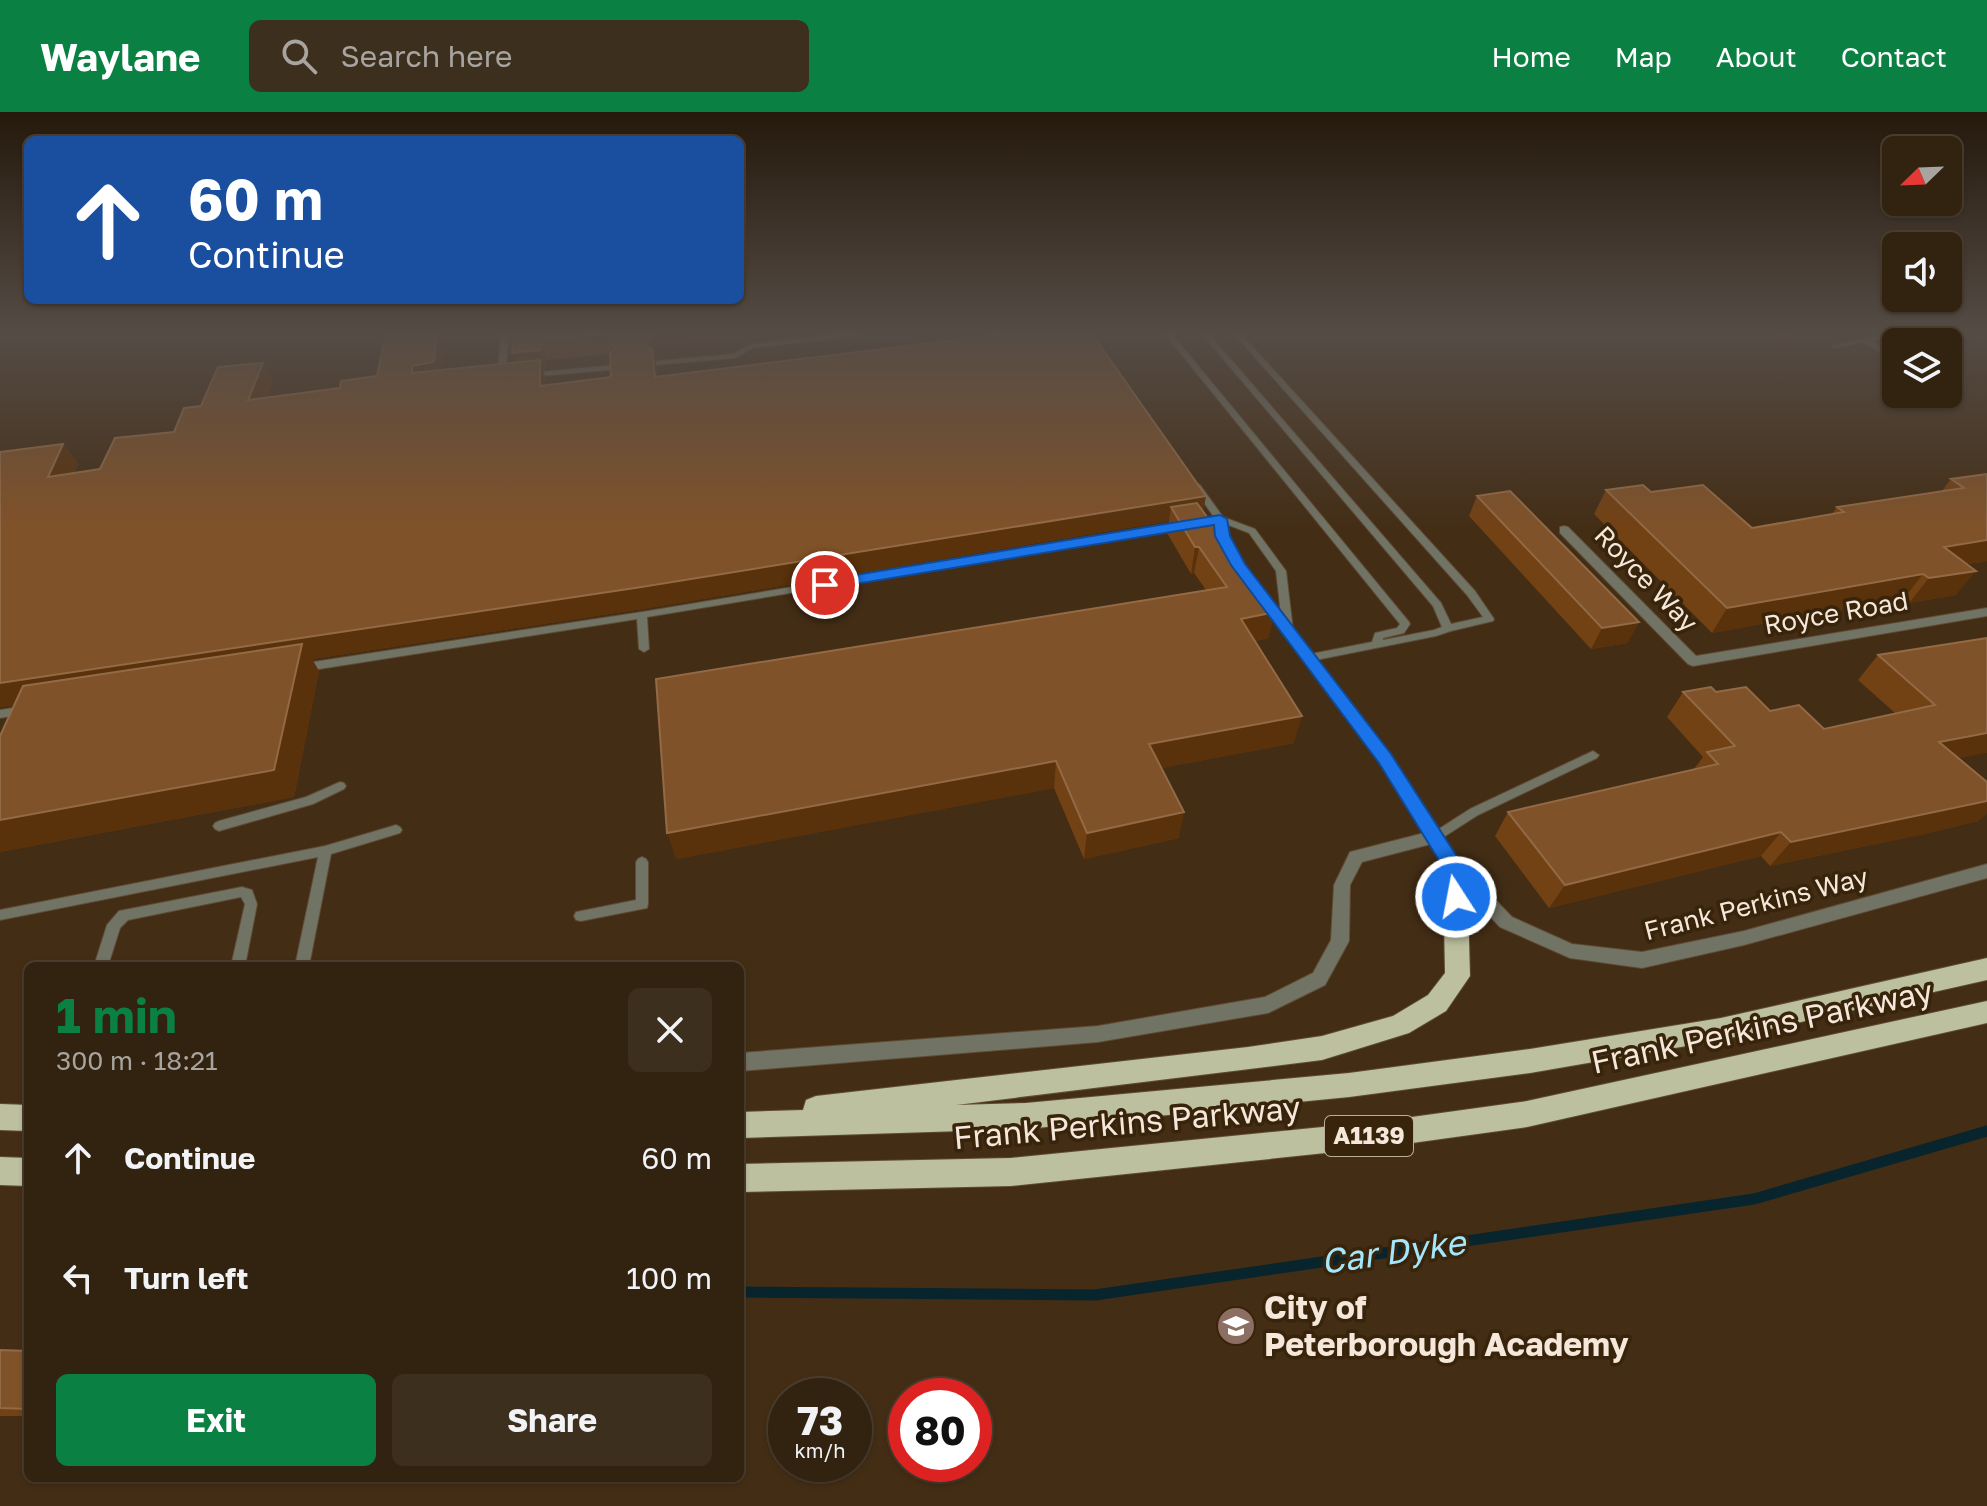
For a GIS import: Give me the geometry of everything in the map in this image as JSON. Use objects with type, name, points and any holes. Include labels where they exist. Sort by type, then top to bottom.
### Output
[{"type":"highway","points":[[744,1118],[1248,1059],[1322,1048],[1400,1025],[1437,1003],[1458,976],[1455,869]]},
{"type":"highway","name":"Frank Perkins Parkway","points":[[744,1125],[1026,1116],[1349,1085],[1530,1061],[1721,1029],[1987,969]]},
{"type":"highway","name":"Frank Perkins Parkway","points":[[744,1178],[1011,1172],[1383,1134],[1527,1114],[1987,1012]]},
{"type":"highway","points":[[0,1117],[24,1118]]},
{"type":"highway","points":[[0,1171],[24,1172]]},
{"type":"street","name":"Royce Way","points":[[1564,530],[1693,661]]},
{"type":"street","name":"Royce Road","points":[[1693,661],[1987,612]]},
{"type":"street","name":"Frank Perkins Way","points":[[1356,720],[1455,869],[1506,922],[1570,951],[1642,960],[1744,938],[1987,871]]},
{"type":"street","points":[[744,1062],[1098,1034],[1268,1005],[1319,979],[1340,941],[1342,885],[1356,857],[1435,837]]},
{"type":"lane","points":[[1221,399],[1405,624],[1400,631],[1379,635],[1376,645]]},
{"type":"lane","points":[[1261,399],[1437,605],[1448,628]]},
{"type":"lane","points":[[1296,399],[1471,593],[1489,619],[1309,658]]},
{"type":"lane","points":[[1194,482],[1220,519],[1223,536],[1246,576]]},
{"type":"lane","points":[[282,670],[642,615],[1220,519],[1252,531],[1281,571],[1288,630]]},
{"type":"lane","points":[[1263,598],[1356,720]]},
{"type":"lane","points":[[642,615],[644,649]]},
{"type":"lane","points":[[0,714],[31,709]]},
{"type":"lane","points":[[1435,837],[1474,812],[1593,755]]},
{"type":"lane","points":[[219,826],[309,801],[340,786]]},
{"type":"lane","points":[[0,915],[325,851],[396,830]]},
{"type":"lane","points":[[303,962],[325,851]]},
{"type":"lane","points":[[581,916],[642,904],[642,862]]},
{"type":"lane","points":[[102,962],[114,925],[124,915],[242,892],[247,894],[251,904],[239,962]]},
{"type":"building","points":[[204,399],[1138,399],[1206,496],[635,588],[0,683],[0,452],[63,444],[48,477],[100,469],[115,438],[174,432],[184,408],[201,406]]},
{"type":"building","points":[[1987,474],[1987,540],[1944,547],[1976,571],[1929,578],[1923,574],[1727,608],[1606,490],[1643,485],[1651,492],[1703,485],[1752,528],[1844,512],[1837,507],[1964,488],[1951,479]]},
{"type":"building","points":[[1510,491],[1639,622],[1602,628],[1477,496]]},
{"type":"building","points":[[1197,503],[1275,612],[1241,619],[1302,716],[1149,744],[1184,812],[1087,833],[1056,761],[667,833],[656,679],[1227,587],[1199,547],[1195,547],[1171,507]]},
{"type":"building","points":[[1987,638],[1987,733],[1939,742],[1987,782],[1987,801],[1791,842],[1781,832],[1565,885],[1508,812],[1718,764],[1707,752],[1735,746],[1683,692],[1711,687],[1716,692],[1746,687],[1770,711],[1799,705],[1824,729],[1935,705],[1878,655]]},
{"type":"building","points":[[302,644],[274,770],[0,820],[0,736],[23,686]]},
{"type":"building","points":[[0,1350],[24,1351],[24,1409],[0,1408]]},
{"type":"waterway","name":"Car Dyke","points":[[744,1292],[1095,1295],[1754,1199],[1987,1131]]},
{"type":"place","name":"City of Peterborough Academy","points":[[1236,1326]]},
{"type":"route","points":[[825,585],[1220,519],[1223,536],[1238,565],[1385,759],[1455,869],[1456,897]]}]
